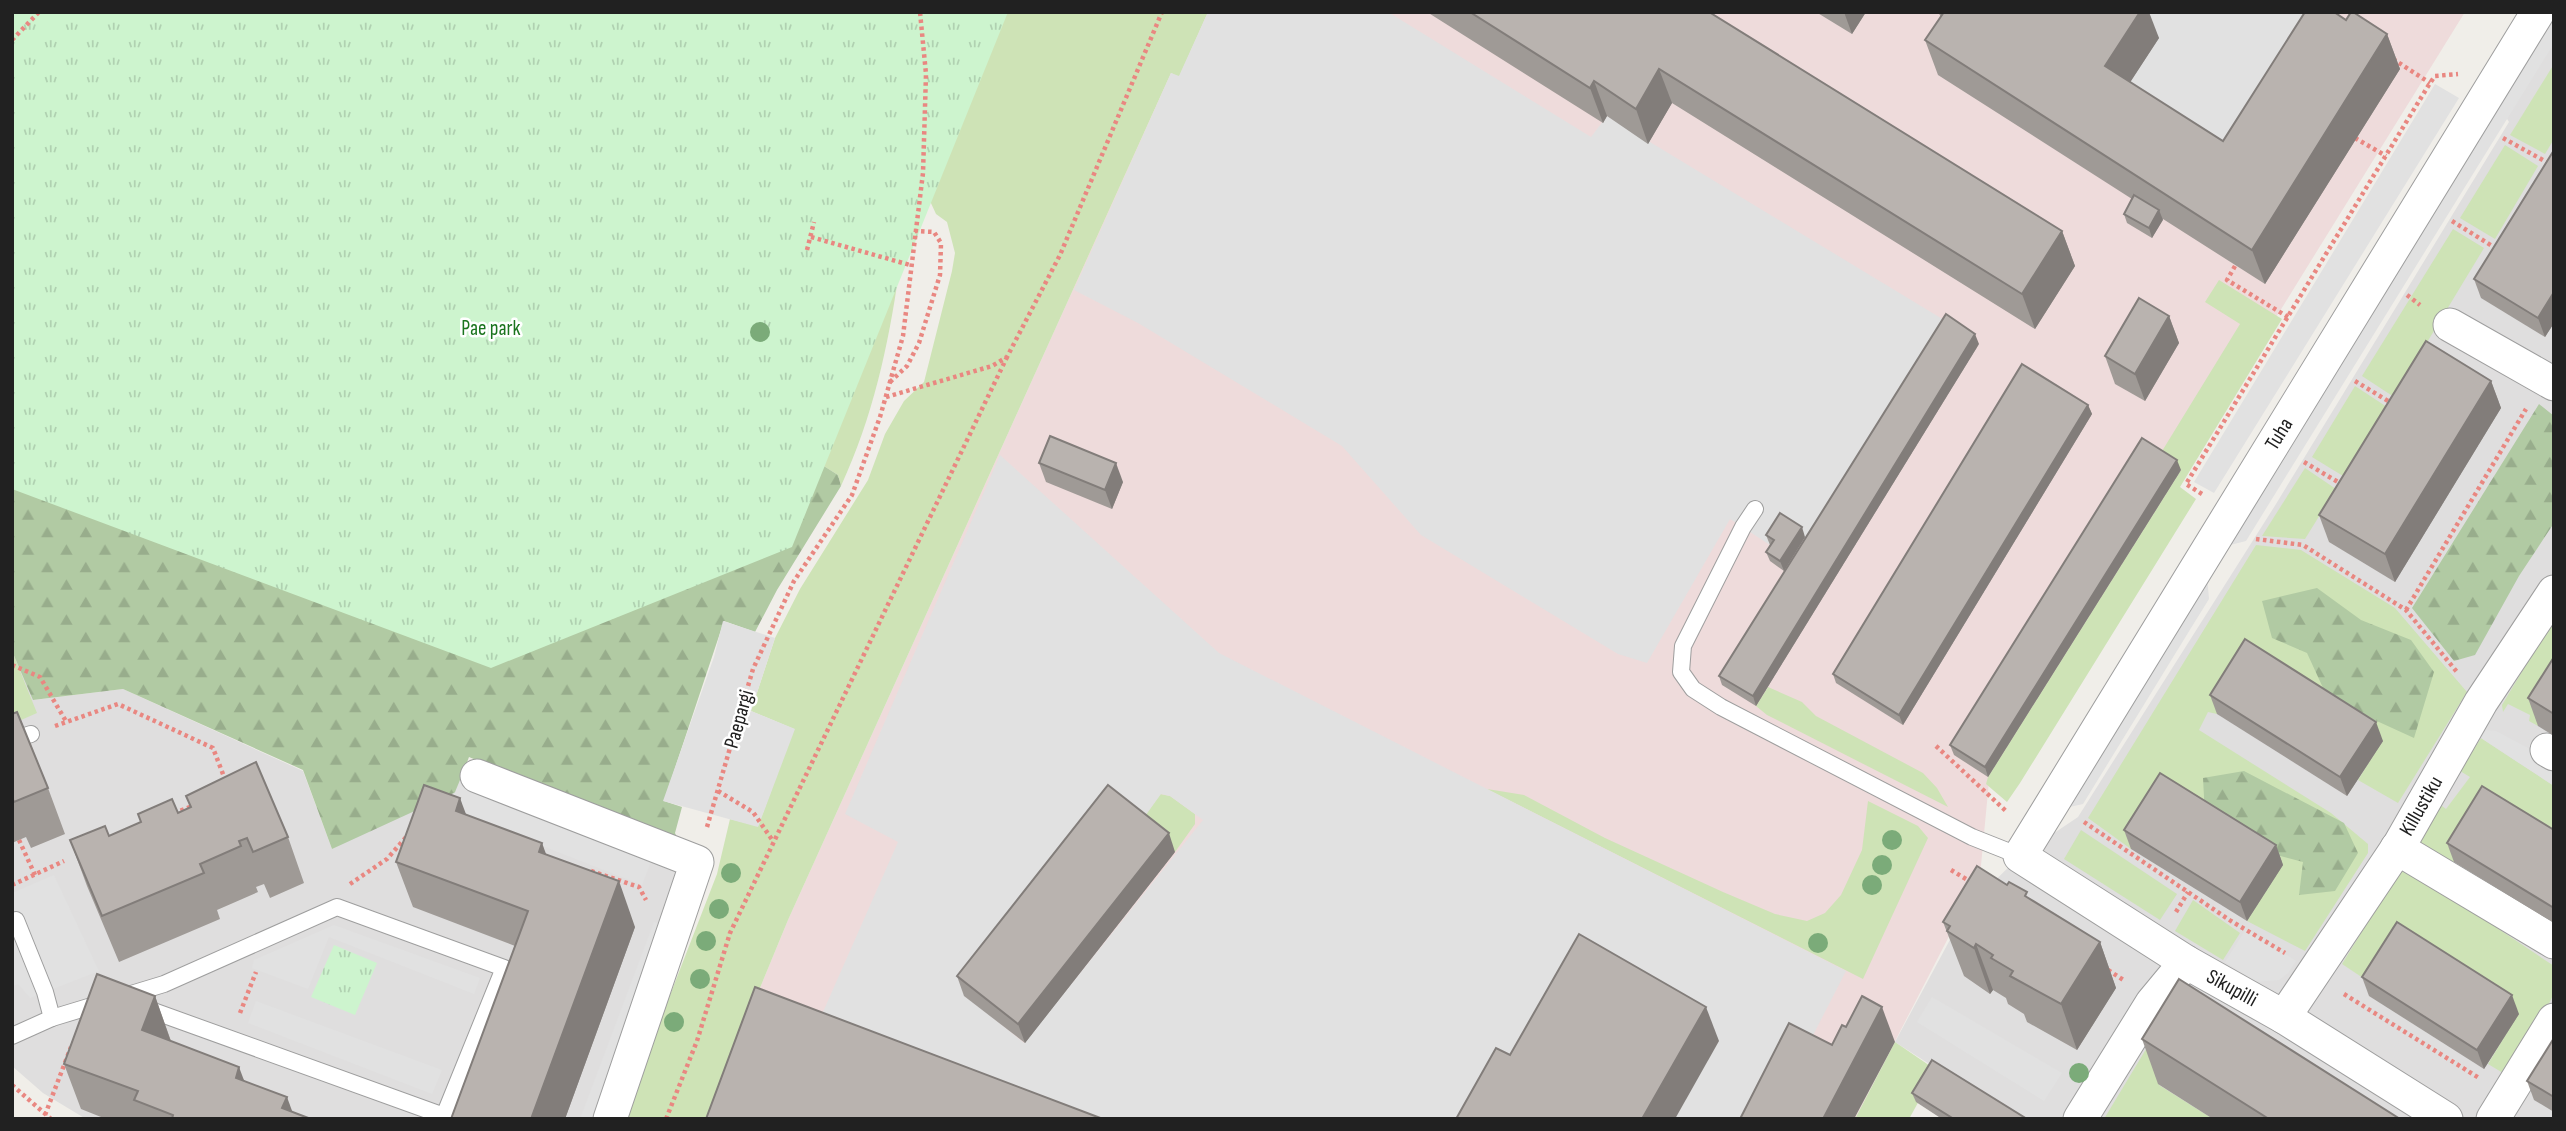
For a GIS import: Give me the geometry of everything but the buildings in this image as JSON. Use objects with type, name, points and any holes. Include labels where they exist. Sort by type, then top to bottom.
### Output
[{"type":"street","name":"Tuha","points":[[2020,856],[2538,12]]},
{"type":"street","points":[[2450,325],[2549,382]]},
{"type":"street","name":"Killustiku","points":[[2284,1017],[2396,848],[2481,702],[2554,593]]},
{"type":"street","points":[[477,776],[697,862],[610,1119]]},
{"type":"street","points":[[2396,848],[2554,942]]},
{"type":"street","name":"Sikupilli","points":[[2020,856],[2186,962],[2284,1017],[2446,1119]]},
{"type":"street","points":[[2080,1119],[2152,1003],[2186,962]]},
{"type":"street","points":[[2500,1107],[2554,1020]]},
{"type":"lane","points":[[1755,509],[1743,527],[1683,646],[1681,673],[1693,689],[1721,708],[1972,837],[2020,856]]},
{"type":"lane","points":[[12,740],[31,734]]},
{"type":"lane","points":[[12,1036],[52,1018],[164,985],[337,907],[504,968],[443,1117],[154,1013],[127,996]]},
{"type":"lane","points":[[16,920],[46,992],[52,1018]]},
{"type":"path","points":[[12,40],[39,12]]},
{"type":"path","name":"Paepargi","points":[[697,862],[753,669],[794,581],[852,495],[886,397],[903,336],[923,173],[926,74],[920,12]]},
{"type":"path","points":[[666,1119],[697,1041],[730,933],[1007,357],[1060,255],[1162,12]]},
{"type":"path","points":[[2383,52],[2430,83]]},
{"type":"path","points":[[2203,494],[2186,484],[2430,83],[2435,76],[2464,74]]},
{"type":"path","points":[[2355,138],[2386,156]]},
{"type":"path","points":[[2503,138],[2550,164]]},
{"type":"path","points":[[2452,221],[2498,250]]},
{"type":"path","points":[[807,250],[814,222]]},
{"type":"path","points":[[889,383],[907,366],[919,343],[940,275],[941,243],[934,232],[915,231]]},
{"type":"path","points":[[811,237],[910,265]]},
{"type":"path","points":[[2235,266],[2227,280],[2288,317]]},
{"type":"path","points":[[886,397],[992,366],[1007,357]]},
{"type":"path","points":[[2355,381],[2400,409]]},
{"type":"path","points":[[2406,610],[2549,382]]},
{"type":"path","points":[[2304,462],[2352,490]]},
{"type":"path","points":[[2256,539],[2303,545],[2406,610],[2481,702]]},
{"type":"path","points":[[12,665],[40,677],[67,723]]},
{"type":"path","points":[[31,734],[118,704],[213,748],[229,791]]},
{"type":"path","points":[[1936,746],[2009,813]]},
{"type":"path","points":[[718,791],[753,812],[774,842]]},
{"type":"path","points":[[169,815],[205,801]]},
{"type":"path","points":[[2080,820],[2231,921],[2292,957],[2500,1107]]},
{"type":"path","points":[[19,840],[34,875]]},
{"type":"path","points":[[12,886],[64,862]]},
{"type":"path","points":[[1951,870],[1972,883]]},
{"type":"path","points":[[229,1040],[271,935]]},
{"type":"path","points":[[2101,966],[2125,981],[2127,989]]},
{"type":"path","points":[[12,1085],[51,1119]]},
{"type":"shaded area","points":[[1208,12],[2465,12],[1989,781],[1980,876],[1855,1119],[706,1119],[788,920],[1171,73],[1179,76]]},
{"type":"shaded area","points":[[1208,12],[1388,12],[1591,137],[1607,116],[1949,323],[1812,542],[1783,523],[1770,545],[1730,519],[1647,663],[1618,654],[1421,535],[1342,446],[1138,323],[1074,290],[1171,73],[1179,76]]},
{"type":"shaded area","points":[[2118,12],[2339,12],[2236,176],[2118,101]]},
{"type":"shaded area","points":[[2554,12],[2554,1119],[2015,1119],[1895,1042],[1967,908],[2020,856],[2078,817],[2276,504],[2509,122],[2490,90]]},
{"type":"shaded area","points":[[2554,16],[2554,43],[2246,541],[2230,545]]},
{"type":"shaded area","points":[[2435,84],[2459,98],[2214,493],[2194,482]]},
{"type":"shaded area","points":[[1000,455],[1219,653],[1846,971],[1770,1119],[999,1119],[808,1046],[898,842],[845,814]],"holes":[[[1161,794],[1170,796],[1203,820],[1024,1043],[965,995],[1140,823]]]},
{"type":"shaded area","points":[[2207,576],[2209,599],[2083,804],[2065,808]]},
{"type":"shaded area","points":[[723,621],[775,638],[751,711],[795,729],[758,827],[663,801],[714,657]]},
{"type":"shaded area","points":[[12,651],[34,700],[123,689],[303,771],[332,849],[460,780],[463,772],[697,862],[604,1119],[86,1119],[43,1093],[12,1066]]},
{"type":"shaded area","points":[[2486,730],[2496,731],[2554,762],[2554,786],[2481,738]]},
{"type":"shaded area","points":[[460,780],[653,856],[642,885],[448,809]]},
{"type":"shaded area","points":[[54,875],[99,971],[30,998],[18,984],[12,986],[12,893]]},
{"type":"shaded area","points":[[654,922],[669,928],[599,1119],[580,1119]]},
{"type":"shaded area","points":[[334,925],[480,978],[474,994],[329,937],[308,989],[252,968],[254,960]]},
{"type":"shaded area","points":[[2246,929],[2296,961],[2288,973],[2279,980],[2256,982],[2225,962]]},
{"type":"shaded area","points":[[1932,997],[2062,1073],[2044,1101],[1917,1022]]},
{"type":"shaded area","points":[[256,1001],[442,1070],[432,1094],[248,1023]]},
{"type":"green space","name":"Pae park","points":[[12,12],[1008,12],[792,547],[491,668],[12,489]]},
{"type":"green space","points":[[929,12],[1208,12],[1179,77],[1171,73],[788,920],[706,1119],[622,1119],[717,874],[730,819],[758,826],[794,729],[751,711],[775,638],[800,589],[868,480],[885,434],[904,401],[924,382],[955,253],[947,222],[936,214],[930,201]]},
{"type":"green space","points":[[2554,64],[2554,139],[2545,154],[2510,135]]},
{"type":"green space","points":[[12,103],[775,435],[838,475],[841,486],[777,590],[755,632],[724,621],[664,801],[682,807],[675,833],[681,846],[469,757],[456,792],[332,849],[303,770],[123,689],[33,700],[12,651]]},
{"type":"green space","points":[[2505,145],[2538,166],[2495,239],[2460,218]]},
{"type":"green space","points":[[2453,229],[2484,248],[2394,397],[2362,376]]},
{"type":"green space","points":[[899,272],[890,327],[871,408],[841,486],[838,475],[775,435]]},
{"type":"green space","points":[[2219,280],[2282,319],[2180,487],[2196,499],[2007,802],[1986,784],[1988,777],[2181,470],[2159,456],[2240,324],[2205,302]]},
{"type":"green space","points":[[2355,386],[2387,407],[2343,476],[2312,457]]},
{"type":"green space","points":[[2539,404],[2554,416],[2554,523],[2519,576],[2475,655],[2454,661],[2412,608]]},
{"type":"green space","points":[[2305,468],[2336,489],[2305,539],[2262,536]]},
{"type":"green space","points":[[2256,545],[2301,550],[2395,608],[2467,692],[2398,803],[2358,780],[2382,741],[2251,659],[2217,714],[2208,712],[2199,730],[2331,813],[2368,844],[2368,853],[2305,951],[2247,921],[2282,864],[2167,792],[2131,849],[2088,818]]},
{"type":"green space","points":[[2317,588],[2361,620],[2411,640],[2434,672],[2414,738],[2368,717],[2324,690],[2307,653],[2272,638],[2262,601]]},
{"type":"green space","points":[[2554,618],[2554,701],[2538,726],[2529,721],[2530,715],[2508,704],[2503,712],[2502,705]]},
{"type":"green space","points":[[12,651],[37,713],[12,724]]},
{"type":"green space","points":[[1768,687],[1802,702],[1816,716],[1923,773],[1937,788],[1948,807],[1767,715],[1756,706]]},
{"type":"green space","points":[[2481,738],[2554,786],[2554,845],[2454,862],[2447,868],[2421,850],[2419,837],[2438,803],[2446,809],[2470,777],[2460,771]]},
{"type":"green space","points":[[2244,771],[2344,823],[2358,853],[2335,891],[2299,895],[2303,862],[2261,851],[2205,816],[2203,778]]},
{"type":"green space","points":[[1487,789],[1524,795],[1605,838],[1723,892],[1775,914],[1807,921],[1825,913],[1841,895],[1862,850],[1868,801],[1918,826],[1928,838],[1863,979]]},
{"type":"green space","points":[[1160,794],[1170,796],[1195,814],[1195,824],[1175,852],[1140,823]]},
{"type":"green space","points":[[2081,830],[2177,894],[2160,920],[2064,859]]},
{"type":"green space","points":[[2403,865],[2554,966],[2554,993],[2513,1079],[2488,1064],[2518,1014],[2375,986],[2342,964]]},
{"type":"green space","points":[[2193,900],[2240,933],[2223,960],[2175,931]]},
{"type":"green space","points":[[334,945],[377,963],[355,1015],[311,997]]},
{"type":"green space","points":[[2169,1011],[2159,1085],[2213,1119],[2104,1119]]},
{"type":"green space","points":[[1895,1042],[1936,1070],[1909,1119],[1855,1119]]}]
